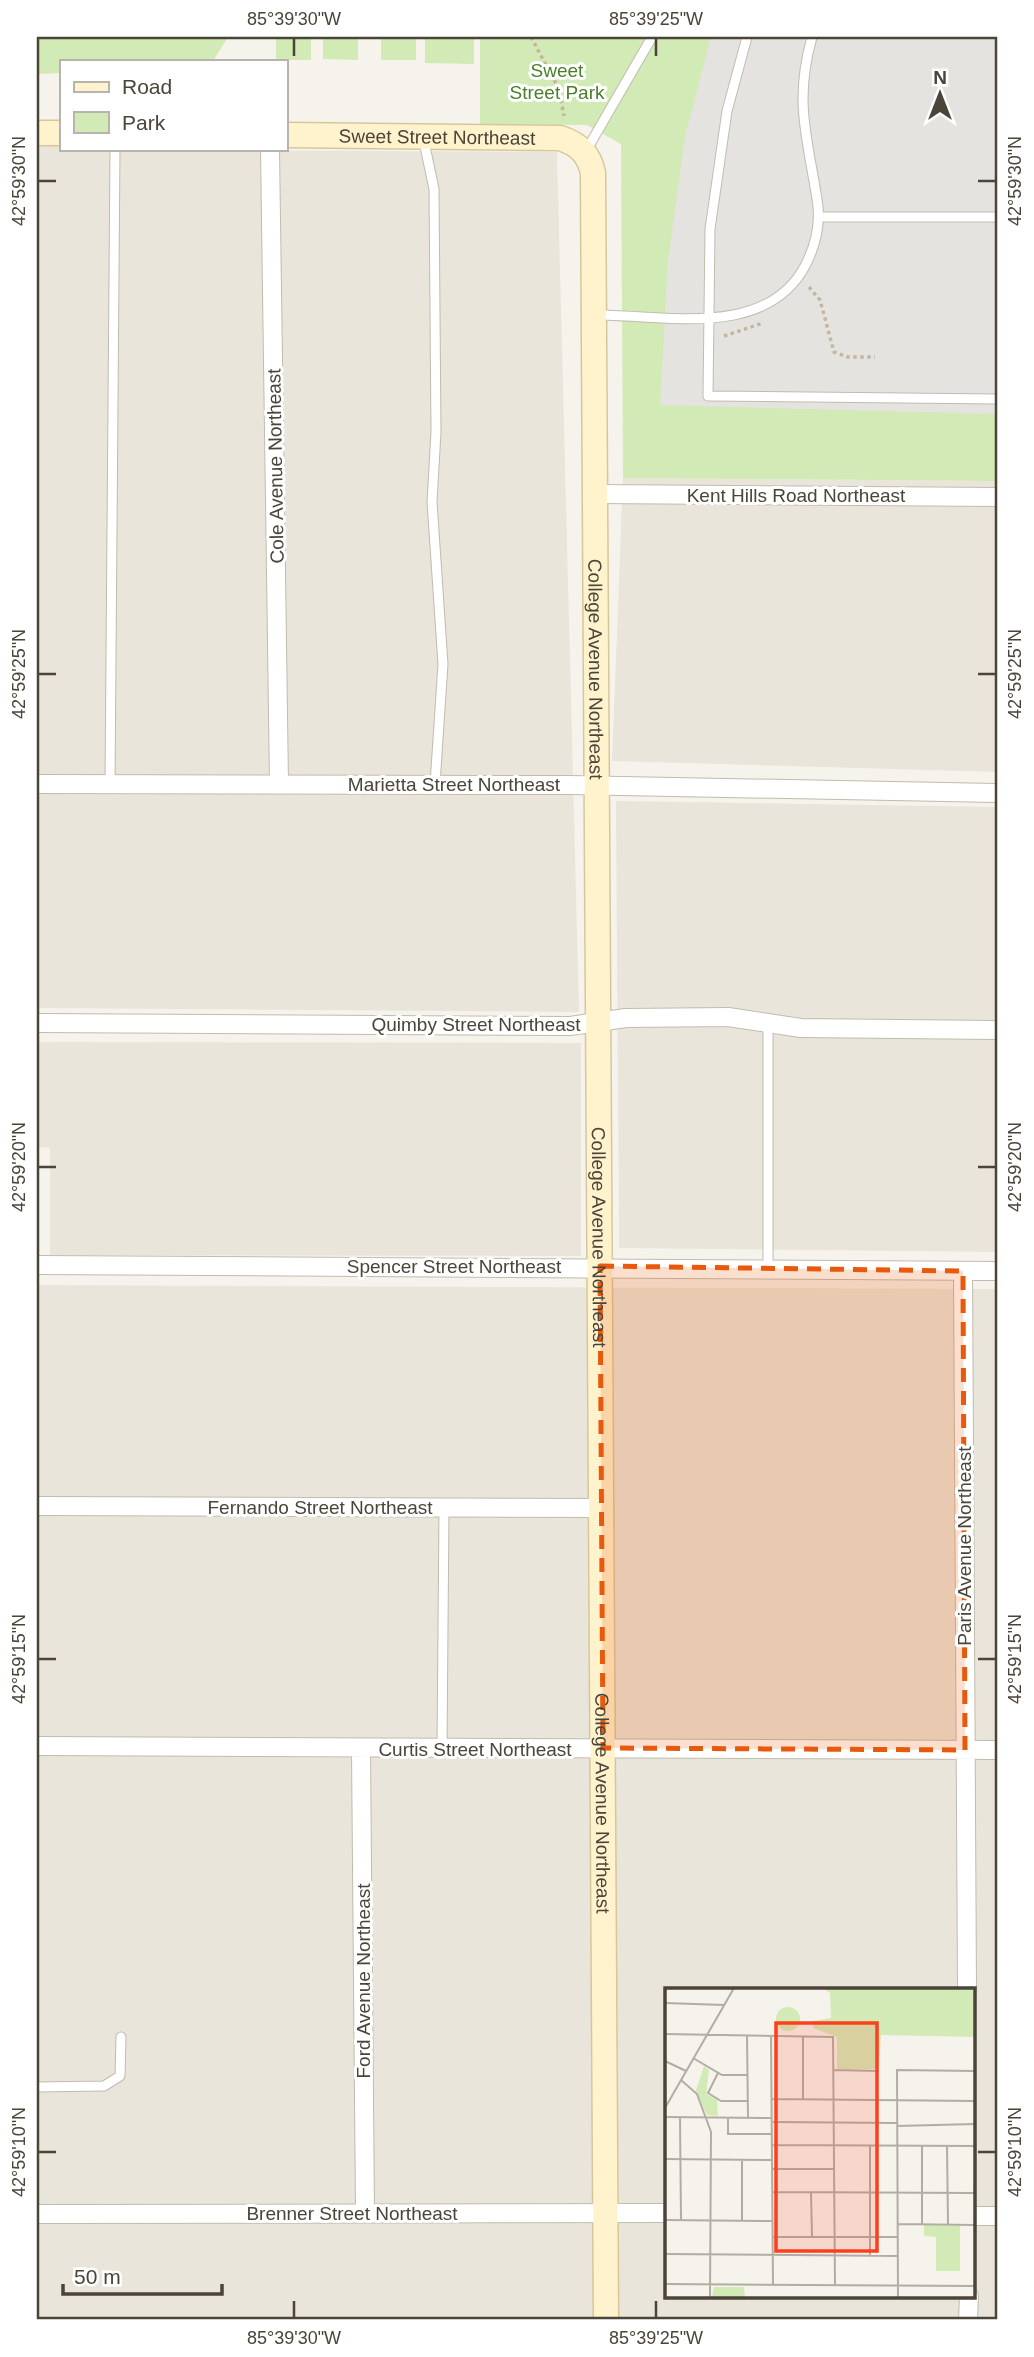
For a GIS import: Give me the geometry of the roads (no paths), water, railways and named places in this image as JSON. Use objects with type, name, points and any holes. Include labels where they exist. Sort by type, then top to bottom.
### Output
[{"type":"street","points":[[37,133],[60,133]]},
{"type":"street","name":"Sweet Street Northeast","points":[[287,135],[545,136],[572,141],[585,153]]},
{"type":"street","name":"Cole Avenue Northeast","points":[[270,150],[279,784]]},
{"type":"street","name":"College Avenue Northeast","points":[[585,153],[591,165],[594,189],[606,2320]]},
{"type":"street","name":"Kent Hills Road Northeast","points":[[595,494],[997,497]]},
{"type":"street","name":"Marietta Street Northeast","points":[[37,784],[596,785],[997,793]]},
{"type":"street","name":"Quimby Street Northeast","points":[[37,1023],[570,1026],[626,1018],[728,1017],[801,1028],[997,1030]]},
{"type":"street","name":"Spencer Street Northeast","points":[[37,1265],[600,1266],[997,1271]]},
{"type":"street","name":"Paris Avenue Northeast","points":[[963,1271],[967,1988]]},
{"type":"street","name":"Fernando Street Northeast","points":[[37,1506],[602,1508]]},
{"type":"street","name":"Curtis Street Northeast","points":[[37,1746],[997,1750]]},
{"type":"street","name":"Ford Avenue Northeast","points":[[361,1749],[365,2213]]},
{"type":"street","name":"Brenner Street Northeast","points":[[37,2214],[665,2213]]},
{"type":"street","points":[[974,2216],[997,2216]]},
{"type":"street","points":[[968,2298],[968,2320]]},
{"type":"lane","points":[[585,153],[652,37]]},
{"type":"lane","points":[[747,37],[727,111],[712,216],[708,396],[997,399]]},
{"type":"lane","points":[[595,315],[709,317],[749,313],[785,294],[799,277],[810,257],[819,217],[802,113],[802,89],[812,37]]},
{"type":"lane","points":[[422,135],[434,190],[436,432],[432,502],[443,664],[435,784]]},
{"type":"lane","points":[[110,784],[116,150]]},
{"type":"lane","points":[[819,217],[997,218]]},
{"type":"lane","points":[[768,1023],[768,1268]]},
{"type":"lane","points":[[442,1749],[444,1508]]},
{"type":"lane","points":[[37,2087],[104,2086],[120,2076],[121,2037]]},
{"type":"park label","name":"Sweet Street Park","points":[[557,81]]}]
